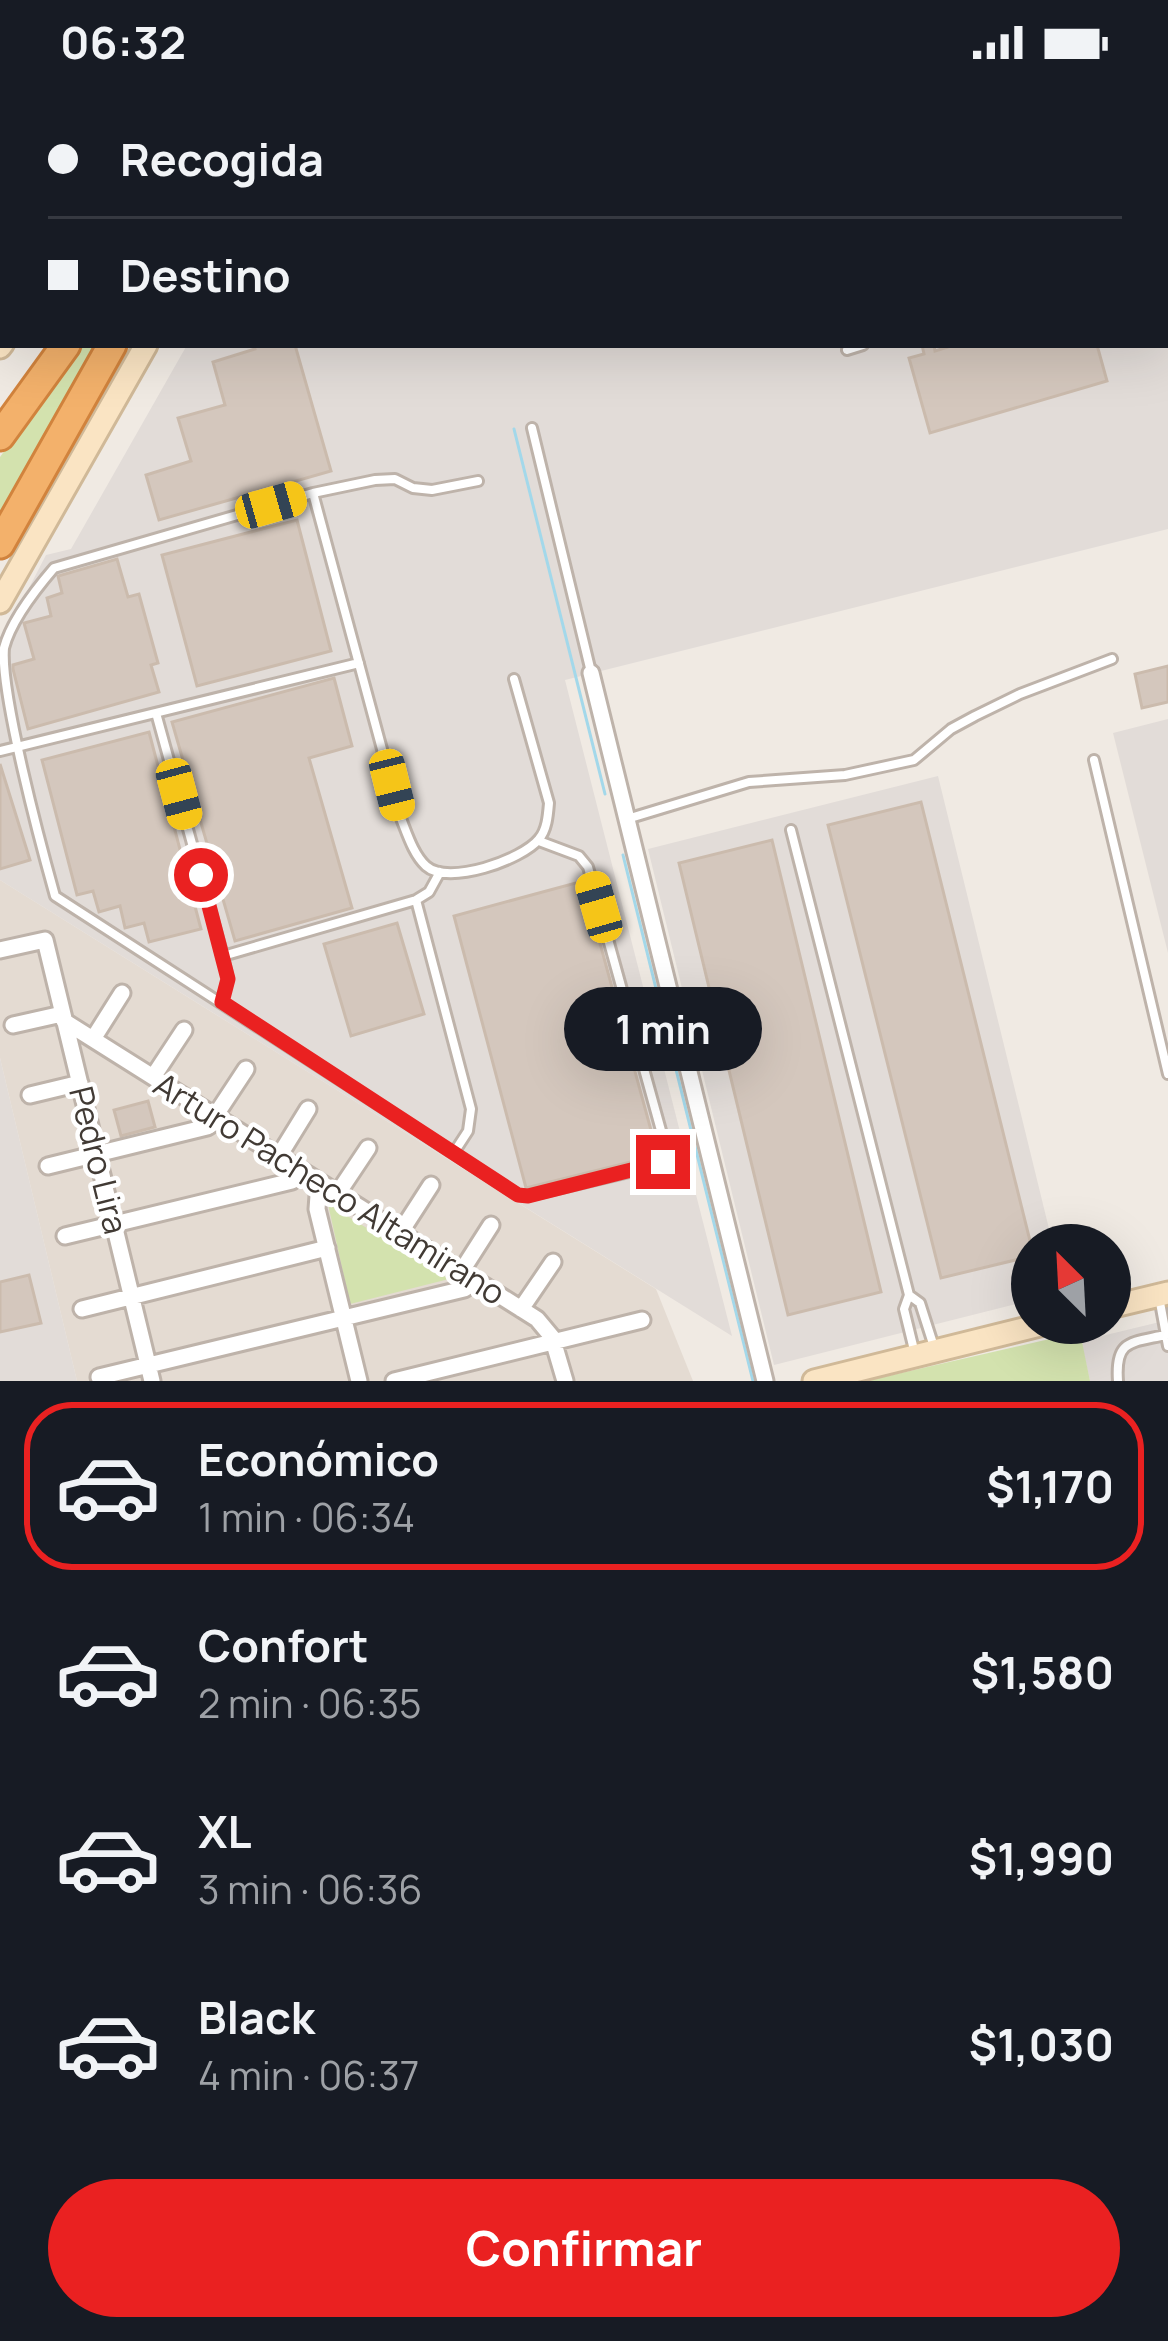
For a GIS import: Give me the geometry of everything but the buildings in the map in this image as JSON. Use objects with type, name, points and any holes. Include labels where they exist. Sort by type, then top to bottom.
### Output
[{"type":"highway","points":[[0,436],[63,348]]},
{"type":"highway","points":[[1,545],[110,348]]},
{"type":"street","points":[[0,602],[144,348]]},
{"type":"street","points":[[591,673],[765,1381]]},
{"type":"street","name":"Pedro Lira","points":[[0,950],[45,940],[150,1373]]},
{"type":"street","points":[[93,1039],[122,994]]},
{"type":"street","points":[[13,1025],[63,1017]]},
{"type":"street","name":"Arturo Pacheco Altamirano","points":[[63,1017],[521,1310],[542,1324],[554,1342]]},
{"type":"street","points":[[153,1077],[184,1030]]},
{"type":"street","points":[[48,1166],[207,1127],[218,1118],[246,1070]]},
{"type":"street","points":[[29,1095],[80,1083]]},
{"type":"street","points":[[279,1156],[308,1109]]},
{"type":"street","points":[[338,1193],[368,1148]]},
{"type":"street","points":[[65,1236],[292,1181],[303,1171]]},
{"type":"street","points":[[319,1182],[316,1202],[359,1381]]},
{"type":"street","points":[[400,1233],[430,1185]]},
{"type":"street","points":[[461,1271],[491,1225]]},
{"type":"street","points":[[82,1309],[327,1248]]},
{"type":"street","points":[[521,1310],[554,1262]]},
{"type":"street","points":[[99,1378],[150,1373],[464,1289],[477,1281]]},
{"type":"street","points":[[1131,1302],[1163,1294]]},
{"type":"street","points":[[394,1381],[642,1320]]},
{"type":"street","points":[[814,1381],[1011,1332]]},
{"type":"street","points":[[554,1342],[565,1381]]},
{"type":"lane","points":[[847,350],[853,348]]},
{"type":"lane","points":[[532,428],[591,673]]},
{"type":"lane","points":[[478,482],[432,490],[394,479],[376,480],[313,493],[54,568],[38,586],[4,647],[3,675],[56,896],[518,1195],[528,1196],[659,1165],[666,1156],[587,867],[580,856],[538,841]]},
{"type":"lane","points":[[313,493],[400,817],[428,869],[475,871],[538,841],[546,824],[549,803],[514,679]]},
{"type":"lane","points":[[627,819],[749,782],[845,775],[914,760],[975,716],[1112,659]]},
{"type":"lane","points":[[0,751],[358,663]]},
{"type":"lane","points":[[156,713],[224,956],[228,979],[222,1002]]},
{"type":"lane","points":[[1094,760],[1168,1074]]},
{"type":"lane","points":[[791,830],[909,1295],[904,1309],[925,1353]]},
{"type":"lane","points":[[224,956],[416,900],[429,892],[440,872]]},
{"type":"lane","points":[[416,900],[471,1109],[468,1132],[455,1150]]},
{"type":"lane","points":[[1163,1294],[1168,1346]]},
{"type":"lane","points":[[909,1295],[920,1303],[925,1353]]},
{"type":"lane","points":[[1118,1381],[1117,1357],[1122,1348],[1165,1335]]},
{"type":"shaded area","points":[[185,348],[1168,348],[1168,529],[565,680],[732,1336],[0,880],[0,644],[46,555],[71,549]]},
{"type":"shaded area","points":[[1168,719],[1168,953],[1113,733]]},
{"type":"shaded area","points":[[938,776],[1048,1224],[1011,1224],[1011,1305],[774,1365],[648,849]]},
{"type":"shaded area","points":[[0,880],[656,1289],[693,1381],[77,1381],[0,1058]]},
{"type":"shaded area","points":[[0,1058],[77,1381],[0,1381]]},
{"type":"shaded area","points":[[1168,1320],[1168,1381],[1090,1381],[1082,1344],[1131,1344],[1131,1329]]},
{"type":"green space","points":[[79,348],[101,348],[0,522],[0,457]]},
{"type":"green space","points":[[328,1204],[449,1279],[350,1304]]},
{"type":"green space","points":[[1028,1344],[1082,1344],[1090,1381],[866,1381]]},
{"type":"waterway","points":[[514,429],[605,794]]},
{"type":"waterway","points":[[623,855],[753,1381]]},
{"type":"route","points":[[201,875],[228,979],[222,1002],[518,1195],[663,1162]]}]
